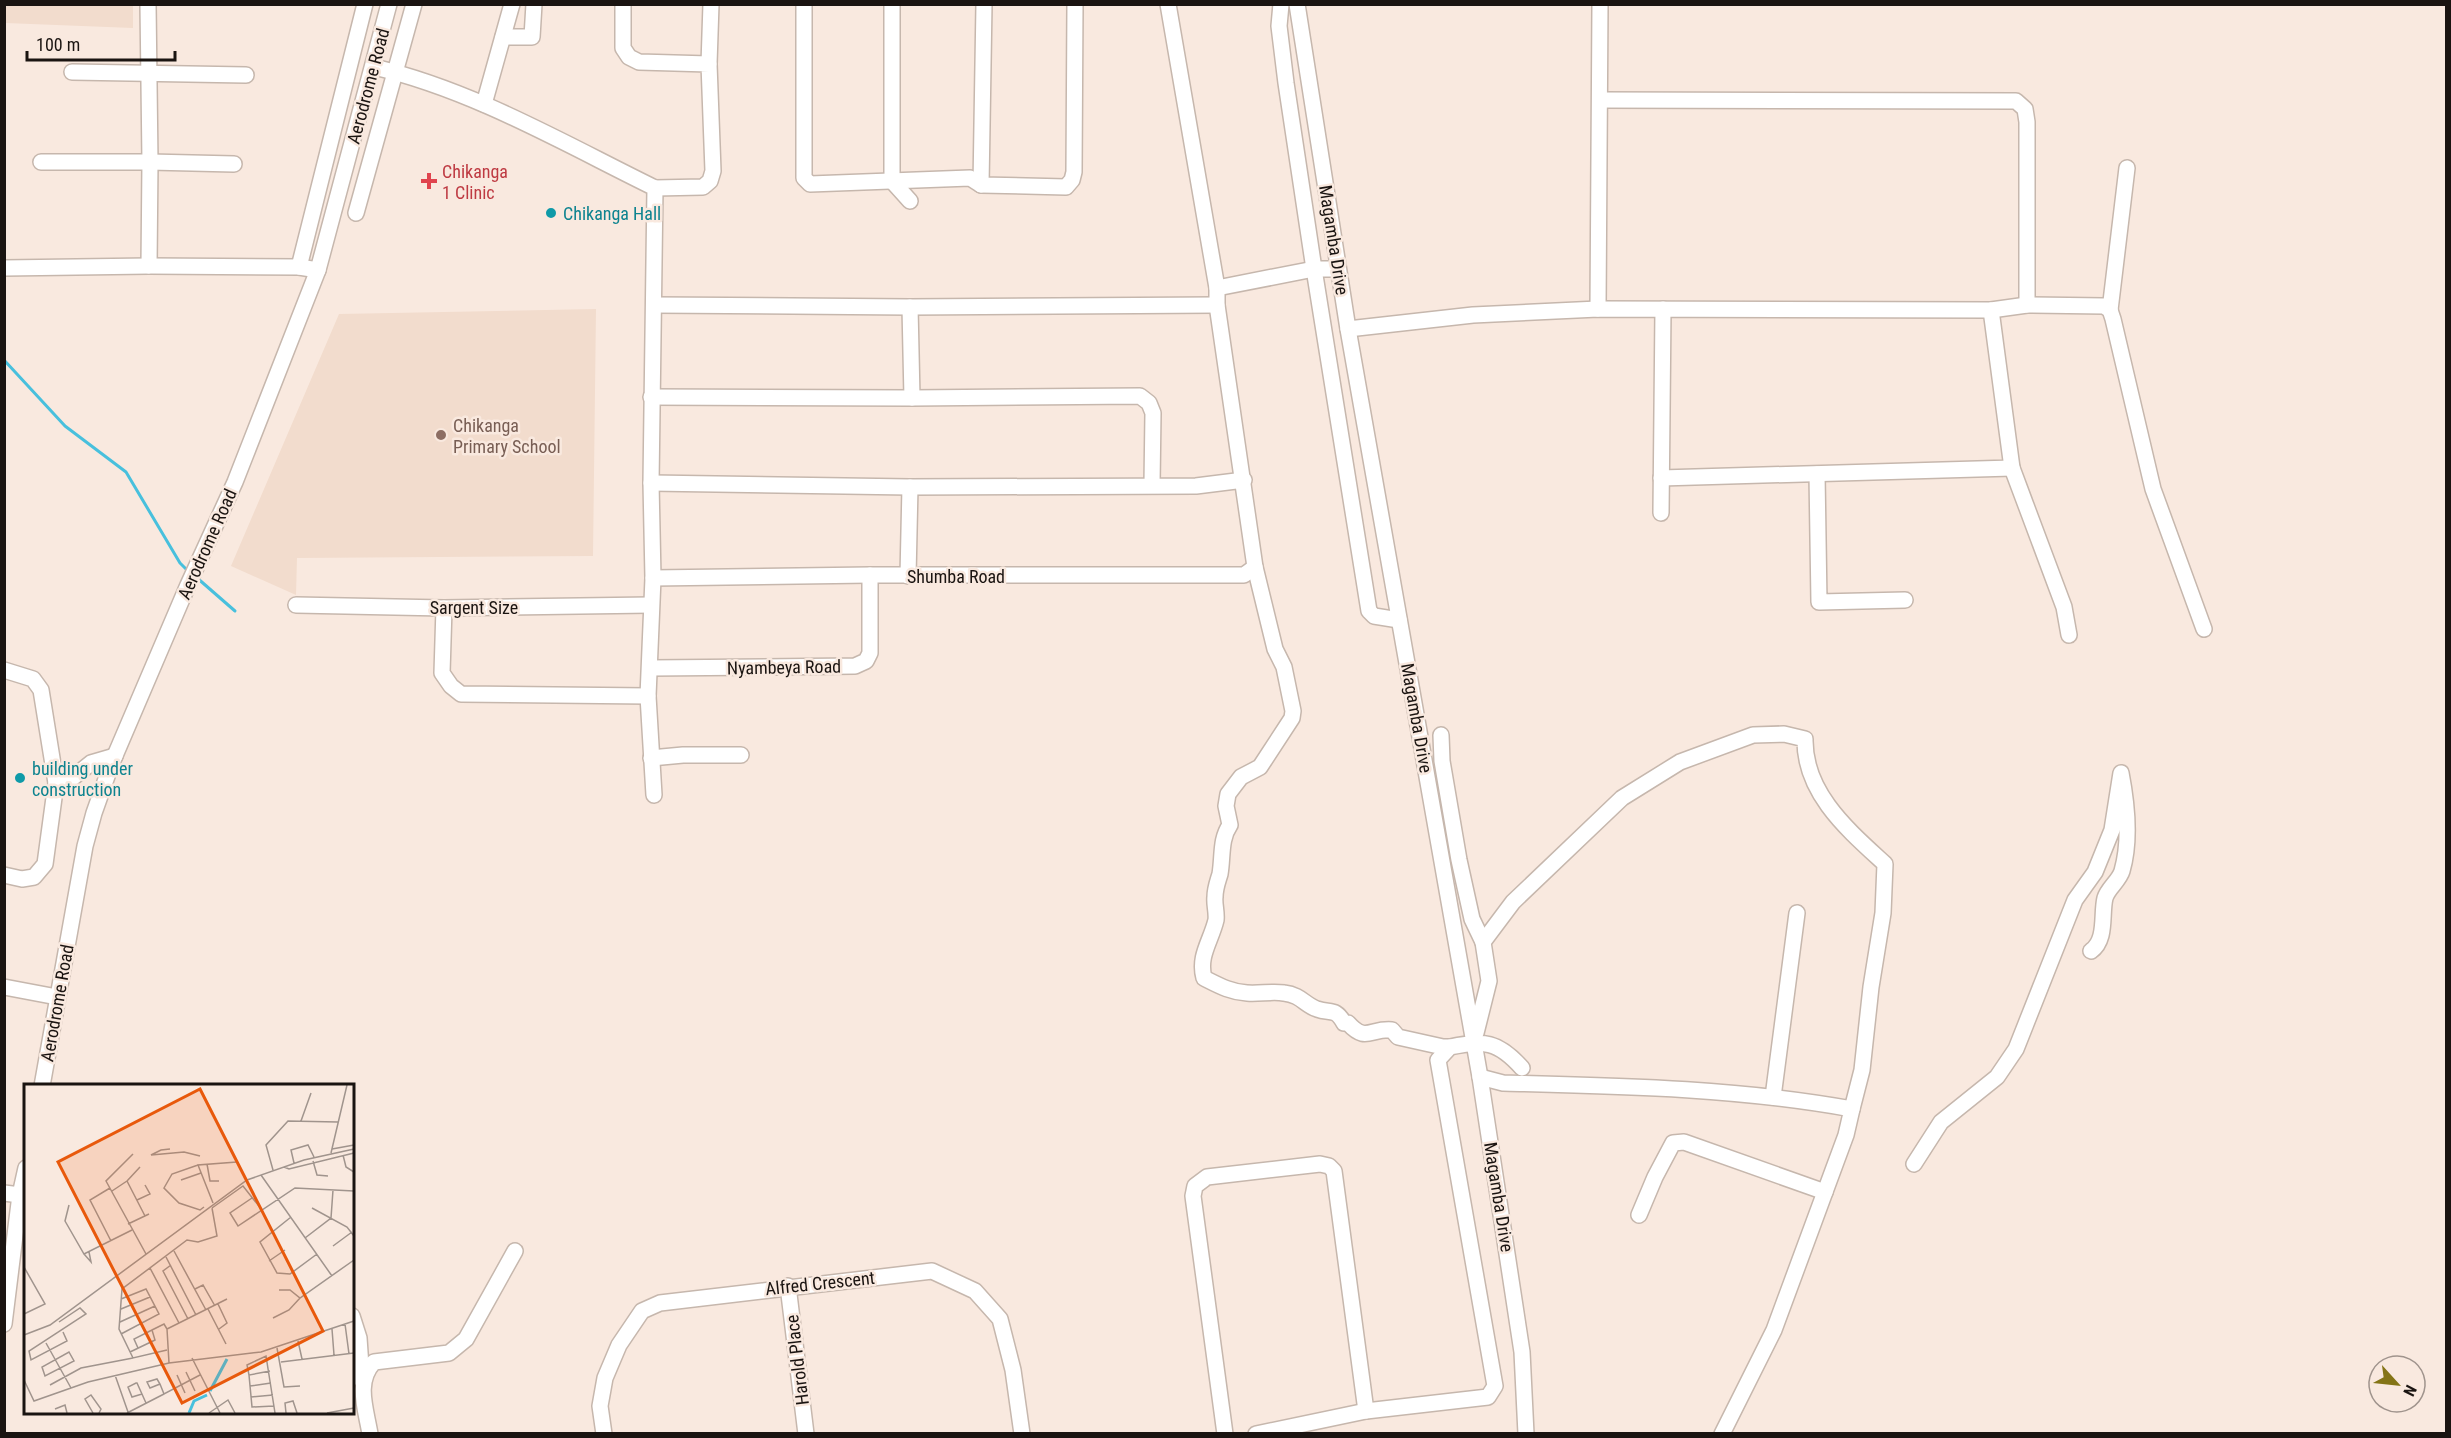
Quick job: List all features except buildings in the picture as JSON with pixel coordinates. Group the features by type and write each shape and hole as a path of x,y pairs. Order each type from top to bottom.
{"street":[{"path":"148,4 147,74 150,162 148,266"},
{"path":"298,267 365,4"},
{"name":"Aerodrome Road","path":"42,1084 85,846 94,813 115,756 188,585 238,476 318,270 389,4"},
{"path":"356,213 397,72 414,4"},
{"path":"484,104 512,4"},
{"path":"503,37 532,37 534,4"},
{"path":"623,4 623,48 634,60 709,64"},
{"path":"374,67 397,72 484,104 656,188 702,187 710,181 713,171 709,64 711,4"},
{"path":"804,4 804,177 810,184 970,178 981,185 1066,187 1072,180 1075,4"},
{"path":"892,4 892,181 910,201"},
{"path":"981,185 984,4"},
{"path":"1168,4 1171,10 1217,288 1217,305 1255,567 1275,649 1284,667 1286,683 1290,691 1292,718 1260,767 1241,777 1228,794 1226,806 1230,825 1224,833 1225,844 1220,854 1220,875 1216,881 1214,899 1216,918 1202,958 1204,978 1220,988 1244,993 1285,993 1298,996 1317,1009 1329,1010 1340,1015 1344,1023 1348,1023 1357,1033 1364,1035 1383,1029 1392,1030 1398,1037 1443,1047 1486,1042 1499,1047 1522,1068"},
{"path":"1281,4 1279,26 1314,269 1369,611 1374,616 1399,620"},
{"name":"Magamba Drive","path":"1297,4 1348,329 1480,1077 1522,1352 1526,1434"},
{"path":"1598,309 1600,4"},
{"path":"72,72 246,75"},
{"path":"1600,100 2016,101 2025,110 2027,122 2027,305"},
{"path":"41,162 234,164"},
{"path":"2127,168 2110,310 2153,489 2204,629"},
{"path":"654,795 648,696 651,668 653,578 651,397 656,188"},
{"path":"4,268 148,266 298,267 318,270"},
{"path":"1217,288 1314,269 1338,269"},
{"path":"655,305 910,307 1217,305"},
{"path":"1348,329 1473,315 1598,309 1991,310 2027,305 2104,306 2110,310"},
{"path":"910,307 912,398"},
{"path":"1661,513 1663,309"},
{"path":"1991,310 2012,468 2064,607 2069,634"},
{"path":"651,397 1140,396 1149,403 1153,413 1152,484"},
{"path":"1661,478 2012,468"},
{"path":"1817,474 1819,602 1905,600"},
{"path":"651,483 910,487 1152,484 1196,486 1244,480"},
{"path":"908,576 910,487"},
{"name":"Shumba Road","path":"653,578 870,575 1244,575 1255,567"},
{"name":"Nyambeya Road","path":"651,668 855,666 866,661 870,653 870,575"},
{"name":"Sargent Size","path":"296,605 444,608 651,605"},
{"path":"444,608 442,673 451,686 461,694 648,696"},
{"path":"4,670 33,679 41,690 56,783 45,864 34,877 22,879 4,875"},
{"path":"1483,942 1513,902 1622,798 1680,762 1753,735 1784,734 1805,739 1804,755 1815,786 1840,822 1885,864 1883,913 1871,987 1862,1070 1846,1135 1774,1330 1722,1434"},
{"path":"1441,735 1442,761 1462,874 1472,919 1483,942 1489,981 1474,1042"},
{"path":"651,758 682,754 741,756"},
{"path":"56,783 70,780 90,764 115,756"},
{"path":"1914,1164 1941,1122 1997,1077 2016,1049 2075,900 2095,872 2112,830 2121,773 2126,802 2126,844 2122,872 2105,897 2101,935 2095,949 2091,951"},
{"path":"1773,1097 1797,913"},
{"path":"4,987 57,997"},
{"path":"1256,1434 1366,1411 1488,1397 1495,1386 1438,1060 1450,1047"},
{"path":"1480,1077 1503,1083 1653,1087 1773,1097 1852,1109"},
{"path":"1639,1215 1654,1177 1673,1143 1684,1142 1825,1192"},
{"path":"1225,1434 1193,1196 1196,1186 1207,1177 1320,1164 1329,1166 1334,1171 1366,1411"},
{"path":"4,1324 12,1194 24,1172"},
{"path":"362,1381 374,1362 449,1353 466,1339 515,1251"},
{"name":"Alfred Crescent","path":"604,1434 600,1406 605,1378 619,1345 642,1311 660,1302 932,1271 975,1291 1000,1319 1012,1370 1022,1434"},
{"name":"Harold Place","path":"788,1286 806,1434"},
{"path":"354,1322 359,1338 362,1381 370,1434"}],"shaded area":[{"path":"5,4 133,5 133,28 5,23"},
{"name":"Chikanga Primary School","path":"596,309 593,556 297,558 296,595 231,566 339,314"}],"waterway":[{"path":"4,360 65,426 126,472 180,563 188,571"},
{"path":"196,577 235,611"}],"place":[{"name":"Chikanga 1 Clinic","path":"429,181"},
{"name":"Chikanga Hall","path":"551,213"},
{"name":"Chikanga Primary School","path":"441,435"},
{"name":"building under construction","path":"20,778"}]}
